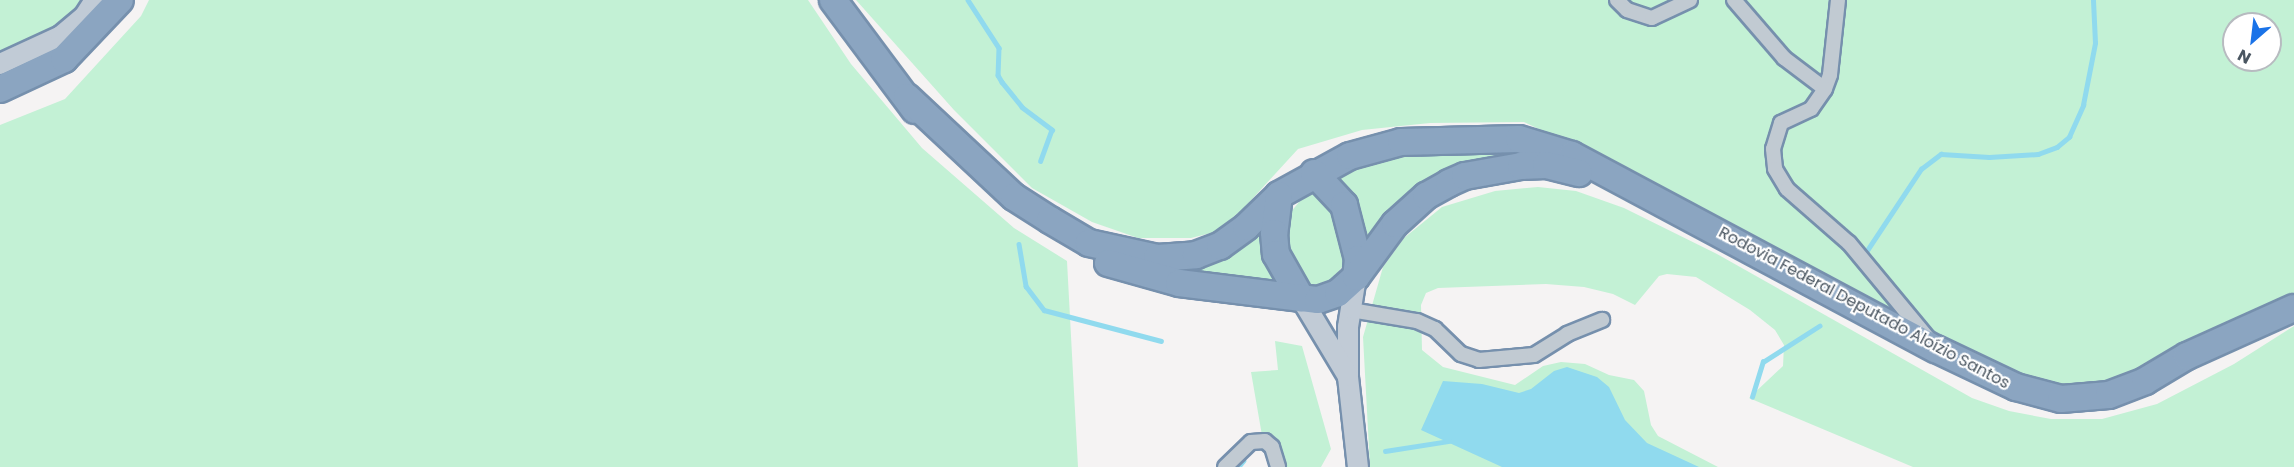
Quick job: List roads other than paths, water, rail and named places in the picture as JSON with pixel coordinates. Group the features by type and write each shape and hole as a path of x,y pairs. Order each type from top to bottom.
{"highway":[{"path":"0,89 64,59 120,0"},
{"name":"Rodovia Federal Deputado Aloízio Santos","path":"833,0 946,152 984,186 1038,226 1090,256 1122,269 1179,283 1318,300 1338,293 1356,277 1395,224 1426,196 1466,176 1546,165 1638,188"},
{"name":"Rodovia Federal Deputado Aloízio Santos","path":"907,98 1014,196 1089,243 1117,252 1157,258 1196,255 1232,239 1279,195 1314,173 1350,156 1401,142 1519,139 1572,155 1638,188 1936,349 2016,387 2061,399 2088,399 2145,381 2187,356 2294,308"},
{"path":"1314,173 1344,205 1358,259 1356,277"},
{"path":"1279,195 1274,233 1276,254 1301,298"}],"main road":[{"path":"0,64 61,36 84,17 95,0"},
{"path":"1356,277 1351,310 1348,377 1358,467"},
{"path":"1301,298 1348,377"}],"street":[{"path":"1617,0 1627,10 1652,18 1690,0"},
{"path":"1734,0 1785,58 1825,89"},
{"path":"1838,0 1830,75 1825,89 1811,109 1781,123 1773,149 1775,169 1787,189 1849,243 1936,349"},
{"path":"1351,310 1417,321 1435,329 1461,354 1479,360 1533,355 1567,334 1602,320"},
{"path":"1226,467 1251,442 1264,441 1272,447 1278,467"}],"water":[{"path":"1567,367 1597,377 1609,387 1625,420 1647,443 1699,467 1502,467 1421,430 1443,381 1482,384 1519,393 1531,389 1554,371"}],"waterway":[{"path":"968,0 999,48 998,75 1002,82 1022,107 1052,130 1041,161"},
{"path":"1864,255 1921,169 1941,154 1989,157 2038,154 2057,147 2069,137 2083,105 2095,43 2093,0"},
{"path":"1019,244 1026,286 1044,310 1161,341"},
{"path":"1752,397 1763,362 1819,326"},
{"path":"1385,451 1449,441"},
{"path":"1238,467 1243,461"}]}
